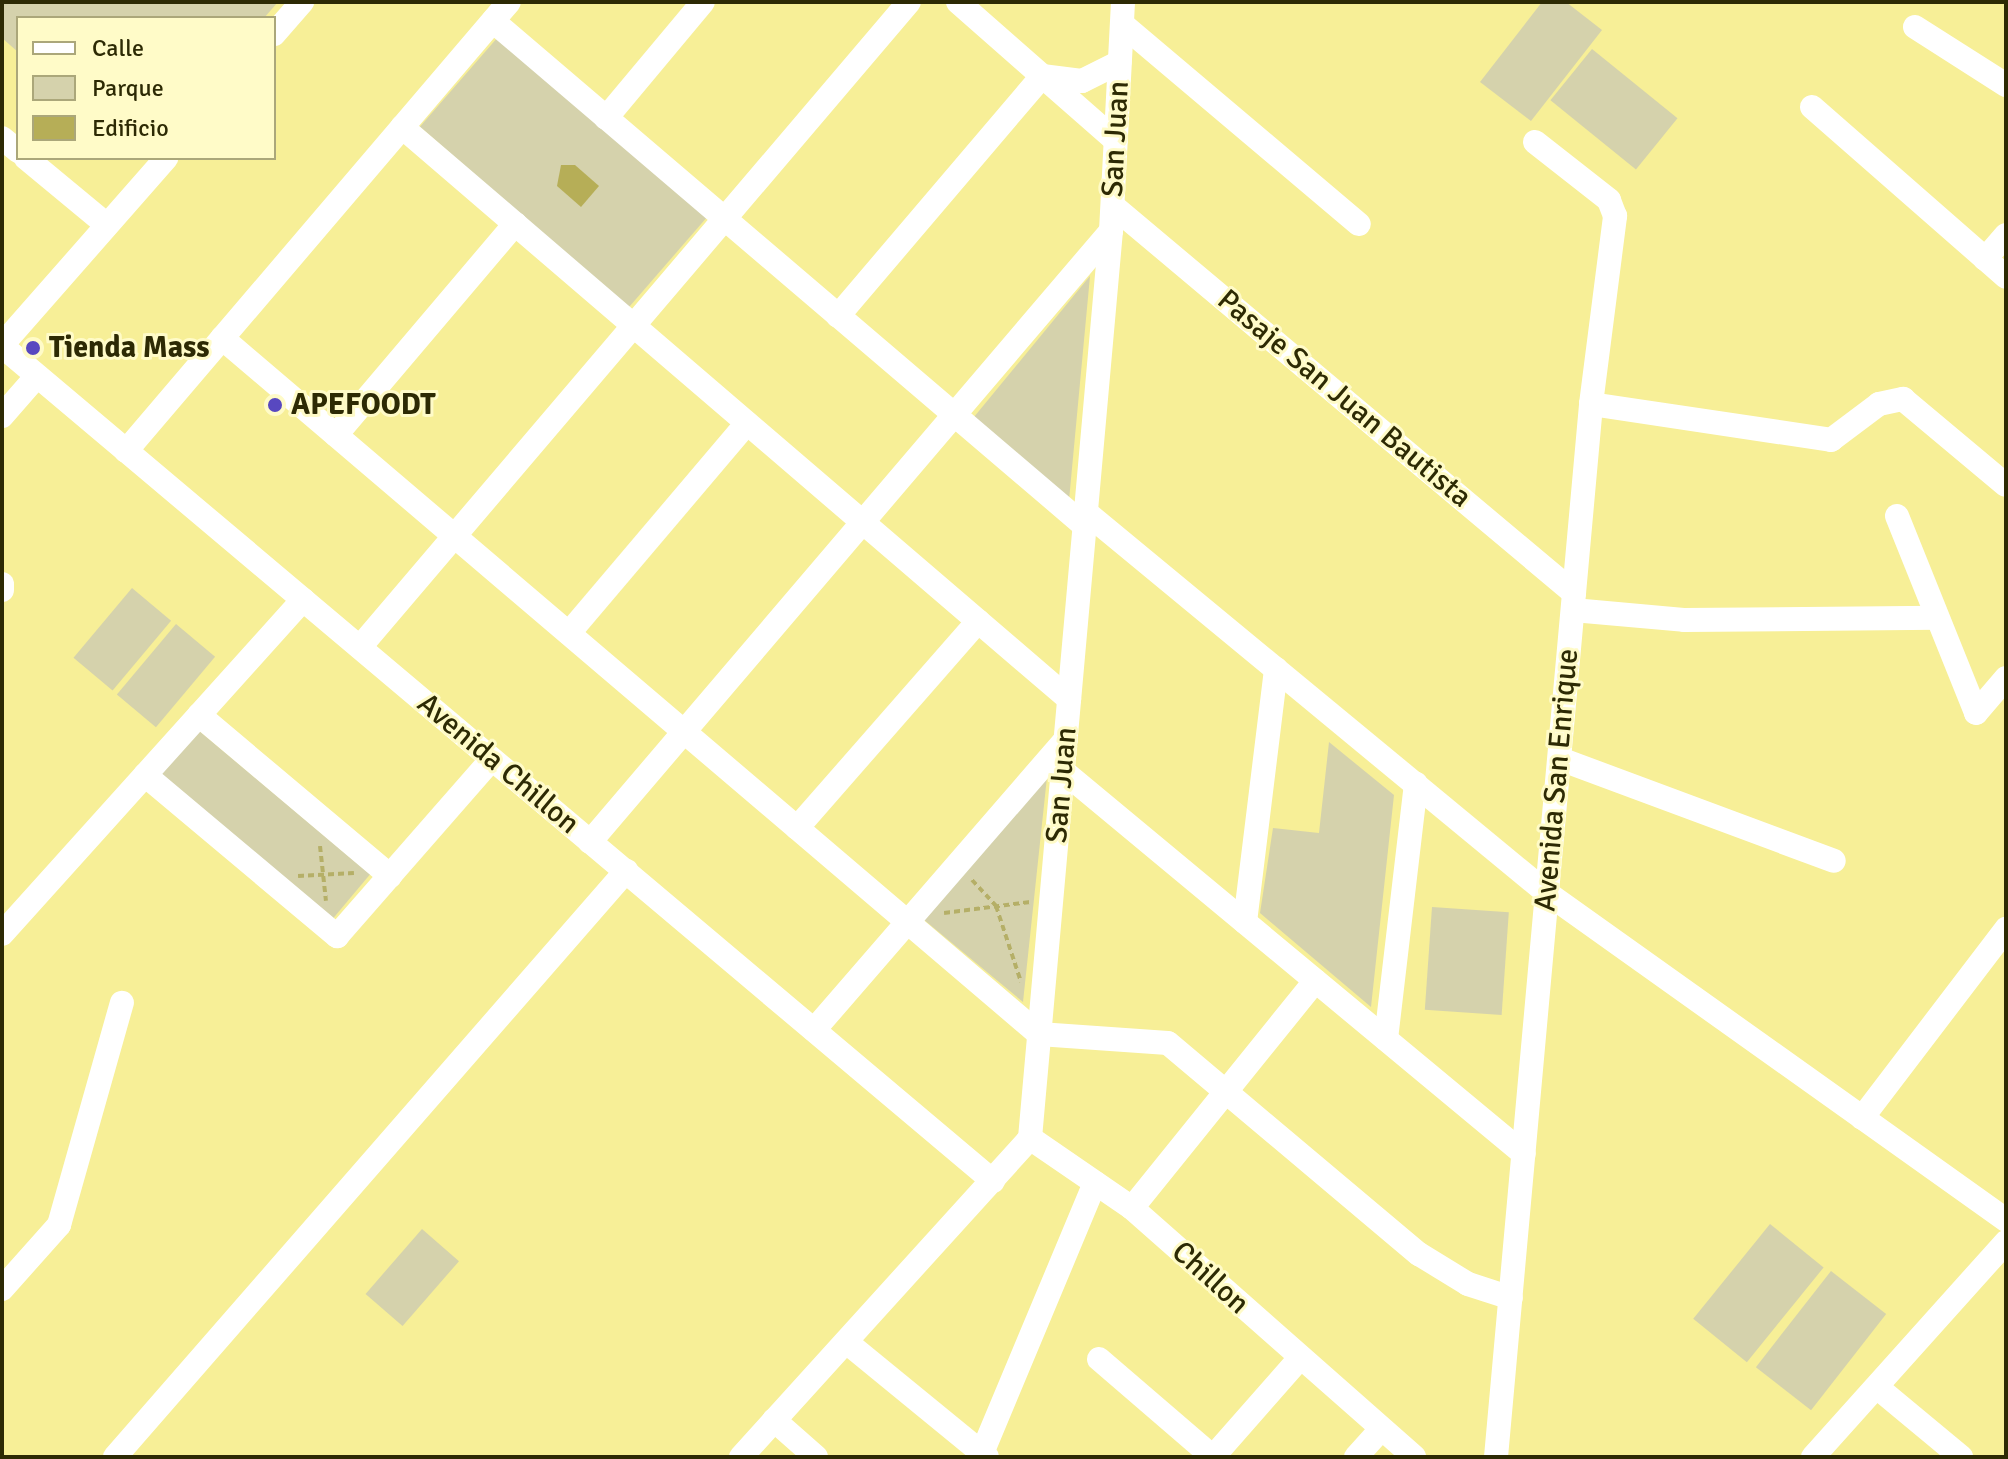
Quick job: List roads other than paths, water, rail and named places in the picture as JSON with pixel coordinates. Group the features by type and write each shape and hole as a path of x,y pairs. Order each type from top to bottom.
{"street":[{"path":"276,32 302,2"},
{"path":"126,451 509,2"},
{"path":"606,118 703,2"},
{"path":"360,647 909,2"},
{"path":"958,2 1116,141"},
{"path":"1123,13 1359,224"},
{"name":"San Juan","path":"1030,1138 1111,231 1123,13"},
{"path":"493,21 955,415 1276,669 1547,893 2006,1220"},
{"path":"1915,27 2006,85"},
{"path":"1042,76 1082,81 1120,62"},
{"path":"838,316 1042,76"},
{"path":"1812,107 2006,277"},
{"path":"402,127 1069,699"},
{"name":"Avenida San Enrique","path":"1496,1457 1591,404 1615,216 1609,200 1535,142"},
{"path":"28,160 107,225"},
{"path":"2,346 164,160"},
{"name":"Pasaje San Juan Bautista","path":"1113,206 1574,601"},
{"path":"336,435 515,224"},
{"path":"590,842 1111,231"},
{"path":"1985,259 2006,235"},
{"path":"222,338 1039,1034 1160,1040 1229,1093 1419,1254 1468,1284 1511,1298"},
{"name":"Avenida Chillon","path":"2,346 993,1181"},
{"path":"2,416 37,376"},
{"path":"1591,404 1831,440 1879,404 1903,399 2006,485"},
{"path":"569,633 747,423"},
{"path":"1897,516 1976,713 2006,678"},
{"path":"2,584 2,590"},
{"path":"2,934 303,600"},
{"path":"1574,601 1684,620 1937,618"},
{"path":"797,828 978,621"},
{"path":"1245,922 1276,669"},
{"path":"199,715 387,874"},
{"path":"814,1030 1066,739"},
{"path":"145,775 337,936 387,874 492,759"},
{"path":"1560,759 1834,861"},
{"path":"1063,771 1524,1154"},
{"path":"1386,1039 1416,784"},
{"path":"115,1457 626,871"},
{"path":"1862,1118 2006,929"},
{"path":"1132,1208 1229,1093 1315,981"},
{"path":"2,1289 59,1225 122,1003"},
{"path":"741,1457 850,1345 1030,1138"},
{"name":"Chillon","path":"1030,1138 1132,1208 1299,1359 1414,1457"},
{"path":"850,1345 984,1455 1095,1183"},
{"path":"1813,1457 2006,1242"},
{"path":"1099,1359 1213,1457 1299,1359"},
{"path":"1878,1388 1961,1457"},
{"path":"774,1420 816,1457"},
{"path":"1356,1457 1380,1430"}],"place":[{"name":"Tienda Mass","path":"33,348"},
{"name":"APEFOODT","path":"275,405"}]}
